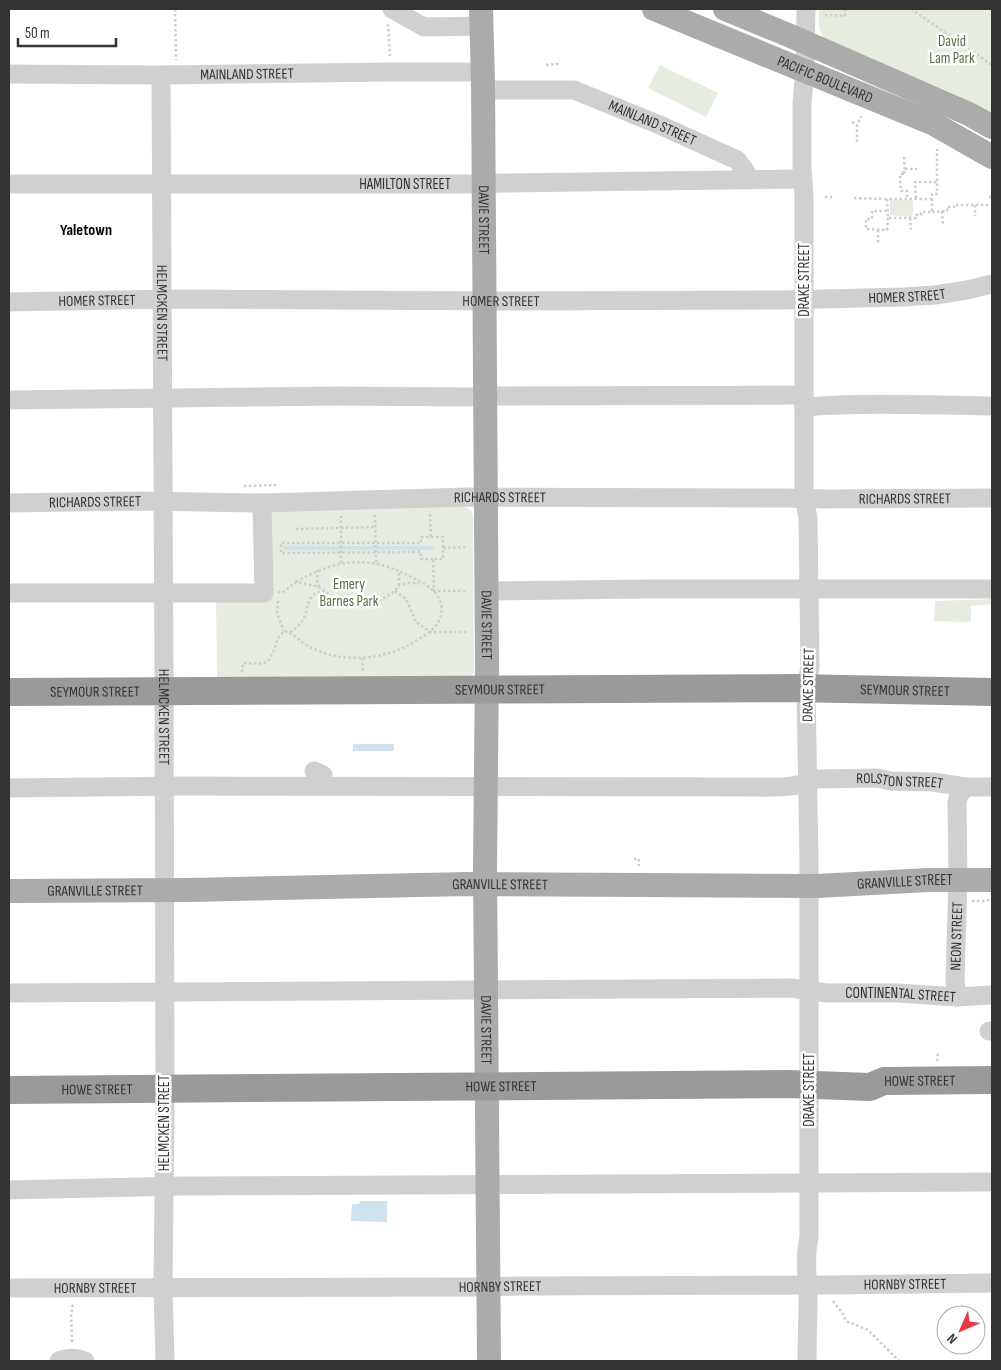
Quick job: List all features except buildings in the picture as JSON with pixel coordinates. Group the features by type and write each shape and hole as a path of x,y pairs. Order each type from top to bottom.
{"highway":[{"path":"860,689 878,675 992,677"},
{"name":"SEYMOUR STREET","path":"9,692 806,688 992,692"},
{"name":"HOWE STREET","path":"9,1090 809,1085 870,1087 884,1081 992,1080"},
{"path":"870,1087 884,1094 928,1098 992,1097"}],"main road":[{"name":"PACIFIC BOULEVARD","path":"654,9 934,124 992,157"},
{"name":"PACIFIC BOULEVARD","path":"725,9 806,42 969,114 992,127"},
{"name":"DAVIE STREET","path":"481,17 486,497 477,591 487,689 485,884 489,1361"},
{"name":"GRANVILLE STREET","path":"9,891 485,884 809,885 992,880"}],"street":[{"name":"DRAKE STREET","path":"806,9 805,71 802,102 802,179 804,195 804,498 808,518 810,667 806,688 809,783 809,1238 806,1247 807,1361"},
{"path":"390,13 424,27 481,17"},
{"name":"MAINLAND STREET","path":"9,74 160,75 389,72 574,90 662,126 736,160 750,180"},
{"name":"HELMCKEN STREET","path":"160,75 165,992 163,1288 165,1361"},
{"name":"HAMILTON STREET","path":"9,184 484,184 802,179"},
{"name":"HOMER STREET","path":"9,302 161,299 484,301 803,299 935,295 992,284"},
{"path":"9,400 337,396 458,398 485,396 804,401 826,405 992,406"},
{"name":"RICHARDS STREET","path":"9,503 141,501 262,503 486,497 992,498"},
{"path":"9,593 163,593 271,597 262,503"},
{"path":"477,591 992,589"},
{"name":"ROLSTON STREET","path":"9,788 164,786 749,787 795,785 809,783 816,779 877,778 933,782 966,787 992,787"},
{"name":"NEON STREET","path":"957,997 955,981 958,880 957,802 959,794 966,787"},
{"name":"CONTINENTAL STREET","path":"9,993 791,988 826,993 898,993 957,997 992,995"},
{"path":"9,1190 164,1186 992,1182"},
{"name":"HORNBY STREET","path":"9,1288 992,1284"},
{"path":"59,1361 72,1357 84,1361"}],"path":[{"path":"175,9 176,61"},
{"path":"825,15 845,16 845,9"},
{"path":"911,9 992,65"},
{"path":"390,13 390,60"},
{"path":"546,65 560,62"},
{"path":"857,142 857,125 861,116"},
{"path":"852,122 857,125"},
{"path":"932,212 932,194 938,194 937,149"},
{"path":"904,157 905,169"},
{"path":"907,199 907,191 900,191 900,174 905,172 905,169 917,169"},
{"path":"916,199 915,182 937,182"},
{"path":"825,197 832,197"},
{"path":"854,198 932,199"},
{"path":"887,199 888,218 887,230 866,229 866,219 872,219 872,211 887,211"},
{"path":"888,218 916,218 916,215 921,215 920,212 947,211 947,207 954,207 954,205 992,205"},
{"path":"975,205 975,216"},
{"path":"942,211 943,226"},
{"path":"910,218 911,230"},
{"path":"878,230 878,244"},
{"path":"430,510 431,537"},
{"path":"341,514 341,563"},
{"path":"375,514 376,563"},
{"path":"296,528 376,527"},
{"path":"421,537 443,537 443,559 421,559 421,552 281,553 281,543 376,543 421,543 421,537"},
{"path":"443,548 468,547"},
{"path":"433,559 434,591"},
{"path":"341,563 376,563 400,571 434,591 440,598 442,606 436,626 430,632 408,646 383,655 362,658 331,655 305,644 290,632 284,631 271,597 277,592 282,593 296,582 318,570 341,563"},
{"path":"318,570 317,583 319,587"},
{"path":"296,582 319,587 332,597 355,604 369,603 380,600 395,591 399,585 400,571"},
{"path":"399,585 422,583"},
{"path":"290,632 297,628 302,621 306,614 308,601 324,591"},
{"path":"395,591 406,598 416,622 430,632 469,632"},
{"path":"434,591 477,591"},
{"path":"242,673 243,663 262,664 269,660 278,638 284,631"},
{"path":"362,658 363,671"},
{"path":"634,859 639,859 639,866"},
{"path":"969,902 992,899"},
{"path":"937,1061 938,1052"},
{"path":"828,1296 843,1314 846,1321 868,1330 899,1361"},
{"path":"71,1328 73,1305"}],"green space":[{"name":"David Lam Park","path":"819,9 992,9 992,113 957,95 827,40 820,30"},
{"path":"660,65 718,93 706,117 648,88"},
{"path":"890,200 913,200 913,215 910,217 890,215"},
{"name":"Emery Barnes Park","path":"463,506 471,510 473,516 474,673 470,676 217,679 216,593 264,592 262,509"},
{"path":"991,599 991,604 971,606 971,622 934,621 935,601"}],"water":[{"path":"353,744 394,744 394,751 353,751"},
{"path":"360,1201 387,1201 387,1222 351,1221 352,1204 359,1204"}],"waterway":[{"path":"285,548 433,548"}],"district":[{"name":"Yaletown","path":"86,229"}]}
